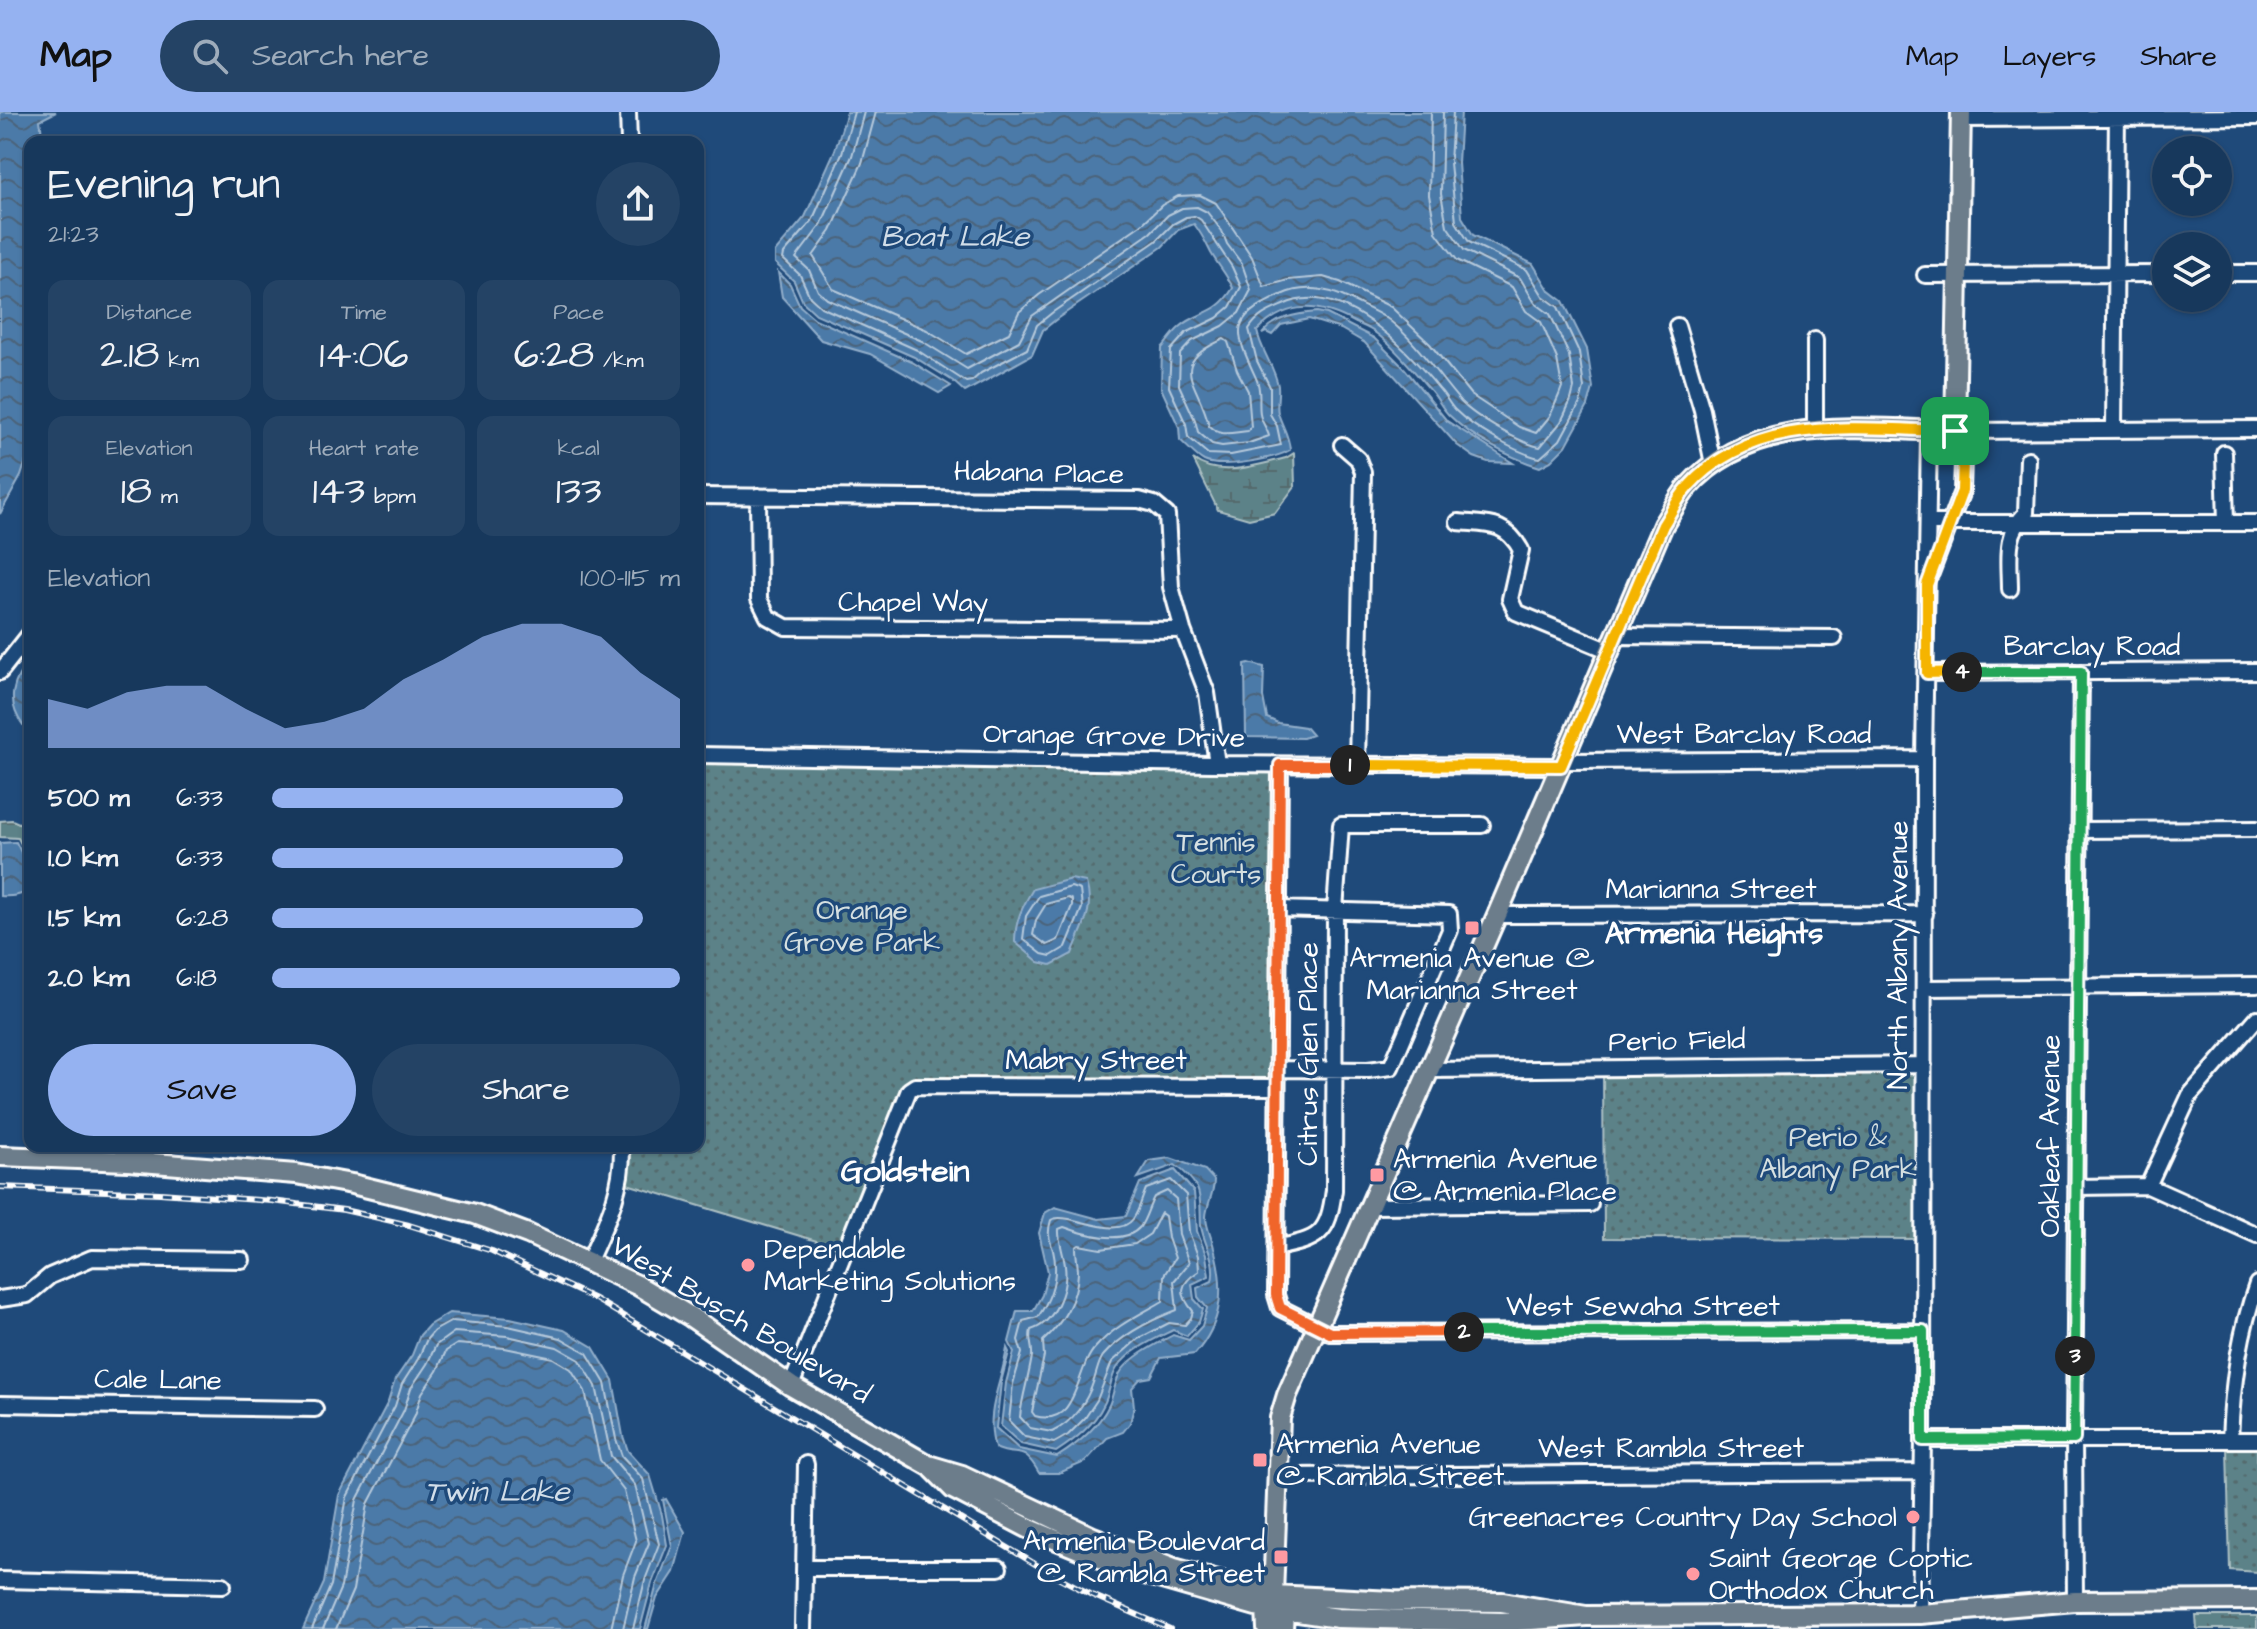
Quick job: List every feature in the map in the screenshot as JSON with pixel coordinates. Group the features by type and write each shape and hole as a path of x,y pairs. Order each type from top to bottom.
{"main road":[{"path":"1267,1629 1277,1611 1276,1476 1280,1418 1287,1395 1563,763 1663,525 1685,490 1713,464 1742,445 1815,429 1960,431 1961,115"},
{"name":"West Busch Boulevard","path":"0,1156 128,1161 296,1174 475,1214 589,1261 691,1317 791,1386 928,1465 962,1475 1093,1537 1277,1611 1393,1601 1502,1602 1586,1616 1920,1614 2075,1601 2257,1600"}],"street":[{"path":"628,112 629,136"},
{"path":"2114,429 2117,114"},
{"path":"1961,115 2257,117"},
{"path":"2232,273 2257,273"},
{"path":"1925,275 2152,274"},
{"path":"1677,326 1702,410 1713,464"},
{"path":"1815,340 1815,429"},
{"path":"1960,431 2257,429"},
{"name":"North Albany Avenue","path":"1920,1614 1924,759 1929,431"},
{"name":"North Albany Avenue","path":"1927,585 1962,491 1960,431"},
{"path":"1342,445 1358,459 1363,472 1357,765"},
{"path":"2224,453 2226,523"},
{"path":"2010,589 2010,535 2015,524 2026,513 2028,459"},
{"name":"Habana Place","path":"704,496 1139,500 1154,504 1167,515 1171,587 1183,630 1207,693 1217,764"},
{"name":"Chapel Way","path":"758,496 759,599 768,617 786,627 1183,630"},
{"path":"1458,522 1493,525 1512,534 1521,550 1510,599 1516,612 1614,643 1834,638"},
{"path":"1928,523 2257,523"},
{"path":"0,672 24,642"},
{"name":"Barclay Road","path":"1927,673 2257,671"},
{"name":"Oakleaf Avenue","path":"2075,1601 2081,672"},
{"name":"Orange Grove Drive","path":"704,755 1280,765 1276,1295 1280,1308 1316,1326"},
{"name":"West Barclay Road","path":"1280,765 1924,759"},
{"name":"Citrus Glen Place","path":"1276,1248 1301,1243 1319,1234 1330,1219 1334,1190 1335,910 1341,825 1482,825"},
{"path":"2079,830 2257,829"},
{"path":"1277,1069 1368,1070 1391,1067 1450,930 1449,914 1279,909"},
{"name":"Marianna Street","path":"1497,915 1925,914"},
{"path":"1924,988 2257,985"},
{"path":"2148,1186 2190,1095 2257,1018"},
{"name":"Perio Field","path":"1429,1070 1924,1065"},
{"name":"Mabry Street","path":"791,1386 909,1090 915,1086 1277,1087"},
{"path":"589,1261 615,1200 623,1171 622,1152"},
{"path":"2076,1187 2148,1186 2257,1235"},
{"path":"1370,1206 1590,1204"},
{"path":"0,1299 27,1295 50,1276 92,1258 242,1260"},
{"path":"2230,1440 2232,1397 2244,1320 2257,1284"},
{"name":"West Sewaha Street","path":"1316,1326 1330,1333 1923,1331"},
{"name":"Cale Lane","path":"0,1404 315,1409"},
{"path":"1923,1440 2257,1440"},
{"path":"803,1629 806,1464"},
{"name":"West Rambla Street","path":"1276,1476 1922,1472"},
{"path":"804,1568 999,1568"},
{"path":"0,1580 223,1585"}],"green space":[{"path":"1294,453 1295,486 1275,513 1249,519 1218,510 1193,459 1214,468 1238,469 1286,458"},
{"name":"Orange Grove Park","path":"704,762 1274,770 1270,1083 903,1084 840,1248 627,1184 628,1152 704,1152"},
{"path":"12,820 24,825 24,850 18,838 0,837 0,821"},
{"name":"Perio & Albany Park","path":"1924,1065 1923,1239 1604,1238 1603,1068"},
{"path":"2227,1447 2257,1447 2257,1572 2230,1570"},
{"path":"2196,1616 2257,1616 2257,1629 2197,1629"}],"water":[{"path":"0,112 56,112 40,120 42,136 24,136 24,467 0,514"},
{"name":"Boat Lake","path":"847,112 1461,112 1458,163 1462,217 1473,235 1533,264 1549,290 1563,301 1587,349 1593,388 1588,406 1566,446 1540,467 1492,446 1459,424 1447,414 1399,354 1372,331 1329,311 1304,308 1280,314 1257,331 1276,379 1278,413 1290,450 1248,462 1222,464 1204,461 1180,440 1179,427 1161,388 1162,348 1180,327 1220,304 1233,288 1194,224 1178,230 1162,247 1043,330 1032,355 965,392 914,357 816,314 803,302 794,281 775,263 775,252 805,217 835,150"},
{"path":"778,272 790,284 800,306 815,319 912,362 951,386 939,393 870,354 821,340 782,297"},
{"path":"1317,312 1374,338 1405,369 1447,421 1513,463 1488,462 1457,445 1365,343 1341,329 1309,319 1281,325 1272,335 1262,334 1280,320"},
{"path":"1245,664 1264,667 1263,697 1267,718 1305,727 1312,735 1303,738 1246,737"},
{"path":"24,669 24,725 13,700"},
{"path":"16,842 24,860 24,893 0,896 0,843"},
{"path":"1071,879 1086,882 1089,902 1083,927 1072,954 1051,965 1039,962 1015,942 1020,914 1033,889"},
{"path":"1170,1158 1205,1170 1214,1180 1206,1217 1220,1277 1220,1291 1211,1330 1195,1354 1161,1358 1151,1377 1140,1379 1132,1388 1134,1407 1130,1423 1123,1432 1107,1438 1085,1462 1059,1473 1039,1473 1024,1455 995,1448 993,1410 1007,1348 1009,1352 1001,1382 996,1428 1019,1449 1057,1457 1080,1441 1099,1421 1127,1364 1173,1335 1189,1340 1202,1326 1207,1308 1198,1297 1197,1288 1212,1281 1213,1274 1212,1260 1201,1226 1197,1188 1188,1175 1175,1165 1138,1178 1149,1161"},
{"path":"1175,1170 1194,1192 1197,1231 1206,1255 1209,1276 1192,1284 1194,1299 1203,1309 1199,1322 1187,1336 1173,1330 1128,1356 1115,1372 1106,1400 1095,1419 1056,1452 1021,1444 1001,1426 1006,1383 1014,1352 1009,1342 1017,1311 1033,1311 1042,1295 1048,1272 1039,1233 1045,1213 1055,1207 1099,1219 1126,1216 1140,1183"},
{"name":"Twin Lake","path":"449,1313 510,1318 564,1330 593,1347 613,1380 623,1436 628,1451 650,1475 667,1545 652,1583 640,1629 303,1629 324,1583 339,1495 420,1335 429,1325"},
{"path":"666,1499 685,1532 674,1572 657,1598 648,1629 645,1629 657,1584 672,1546 663,1500"}],"railway":[{"path":"0,1187 160,1193 344,1210 409,1225 492,1251 595,1299 1045,1570 1092,1595 1170,1629"}],"place":[{"name":"Armenia Avenue @ Marianna Street","path":"1472,928"},
{"name":"Armenia Avenue @ Armenia Place","path":"1377,1175"},
{"name":"Dependable Marketing Solutions","path":"748,1265"},
{"name":"Armenia Avenue @ Rambla Street","path":"1260,1460"},
{"name":"Greenacres Country Day School","path":"1913,1517"},
{"name":"Armenia Boulevard @ Rambla Street","path":"1281,1557"},
{"name":"Saint George Coptic Orthodox Church","path":"1693,1574"}],"district":[{"name":"Armenia Heights","path":"1714,934"},
{"name":"Goldstein","path":"905,1171"}],"route":[{"path":"1836,429 1955,431 1964,431 1962,491 1927,585 1927,673 2081,672 2074,1439 1923,1440 1923,1331 1330,1333 1280,1308 1276,1295 1276,1248 1280,765 1561,766 1663,525 1685,490 1703,472 1742,445 1791,432 1836,429"}],"park label":[{"name":"Tennis Courts","path":"1216,858"}]}
